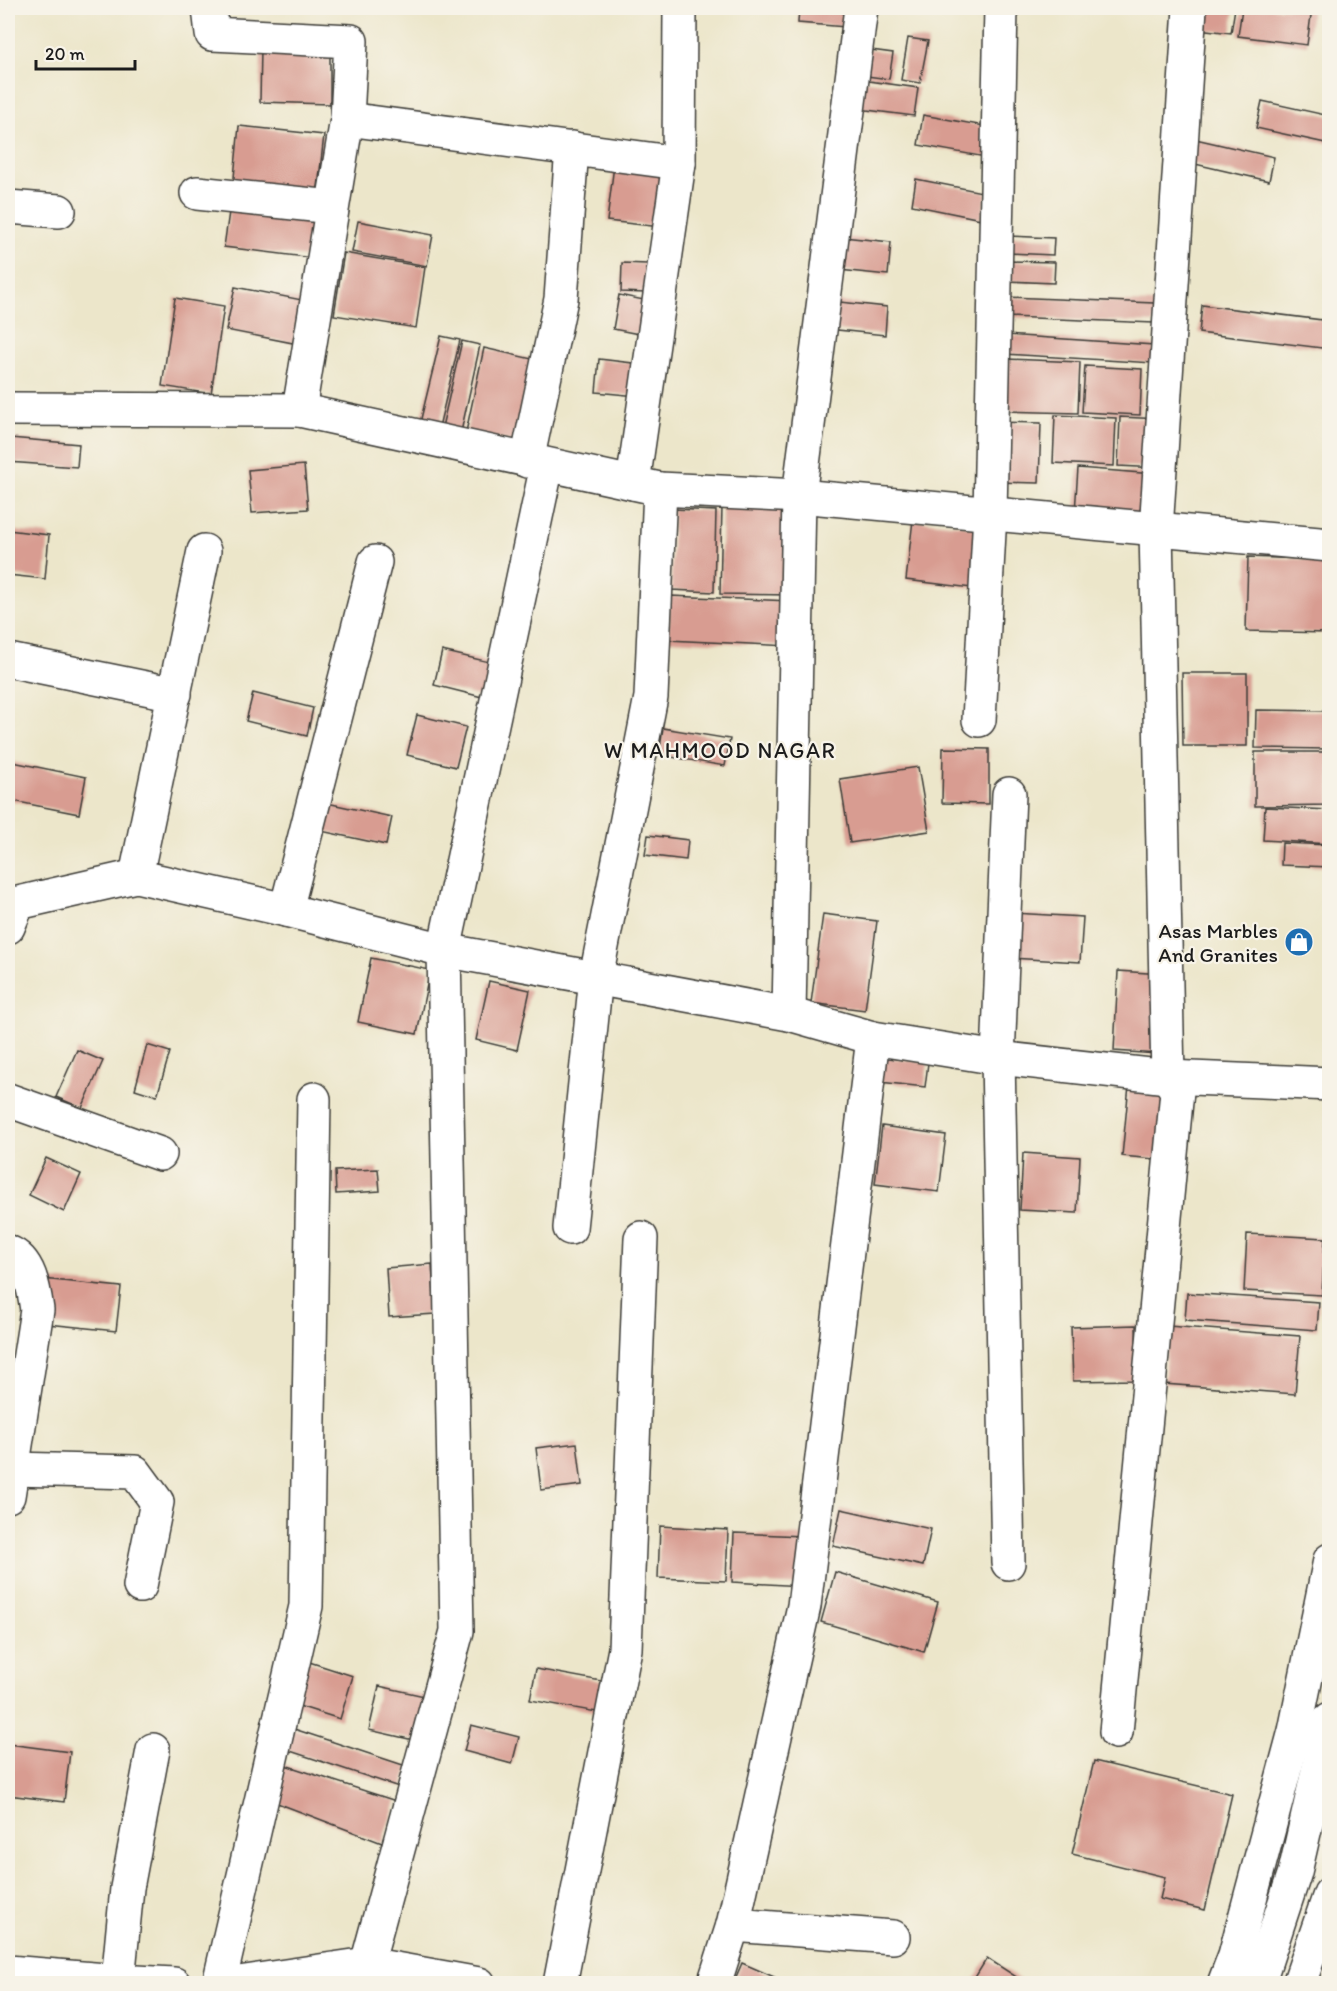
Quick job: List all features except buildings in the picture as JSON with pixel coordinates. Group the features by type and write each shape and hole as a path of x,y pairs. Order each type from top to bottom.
{"main road":[{"path":"209,8 212,34 351,41 347,119 299,410"},
{"path":"570,1228 596,977 651,697 646,486 679,163 680,8"},
{"path":"789,1014 799,496 861,8"},
{"path":"979,720 990,513 1001,8"},
{"path":"1116,1732 1177,1091 1168,1077 1156,530 1190,8"},
{"path":"347,119 679,163"},
{"path":"366,1974 457,1631 444,950 537,463 561,299 572,148"},
{"path":"197,193 332,207"},
{"path":"8,207 59,212"},
{"path":"8,409 299,410 646,486 799,496 1329,544"},
{"path":"136,876 204,552"},
{"path":"286,910 375,562"},
{"path":"8,660 175,694"},
{"path":"1008,1563 998,1058 1009,794"},
{"path":"11,910 136,876 286,910 444,950 789,1014 873,1038 998,1058 1168,1077 1329,1084"},
{"path":"714,1983 733,1925 804,1606 873,1038"},
{"path":"219,1983 306,1606 314,1099"},
{"path":"8,1100 160,1154"},
{"path":"560,1983 625,1649 641,1238"},
{"path":"8,1252 16,1256 32,1280 37,1310 10,1482 135,1472 158,1502 140,1586"},
{"path":"1224,1983 1235,1955 1295,1731 1329,1560"},
{"path":"1258,1983 1295,1872 1329,1719"},
{"path":"118,1981 127,1888 153,1750"},
{"path":"1299,1983 1329,1894"},
{"path":"733,1925 893,1937"},
{"path":"8,1972 174,1983"},
{"path":"232,1983 366,1974 479,1983"}],"place":[{"name":"Asas Marbles And Granites","path":"1299,942"}],"district":[{"name":"W MAHMOOD NAGAR","path":"720,750"}]}
